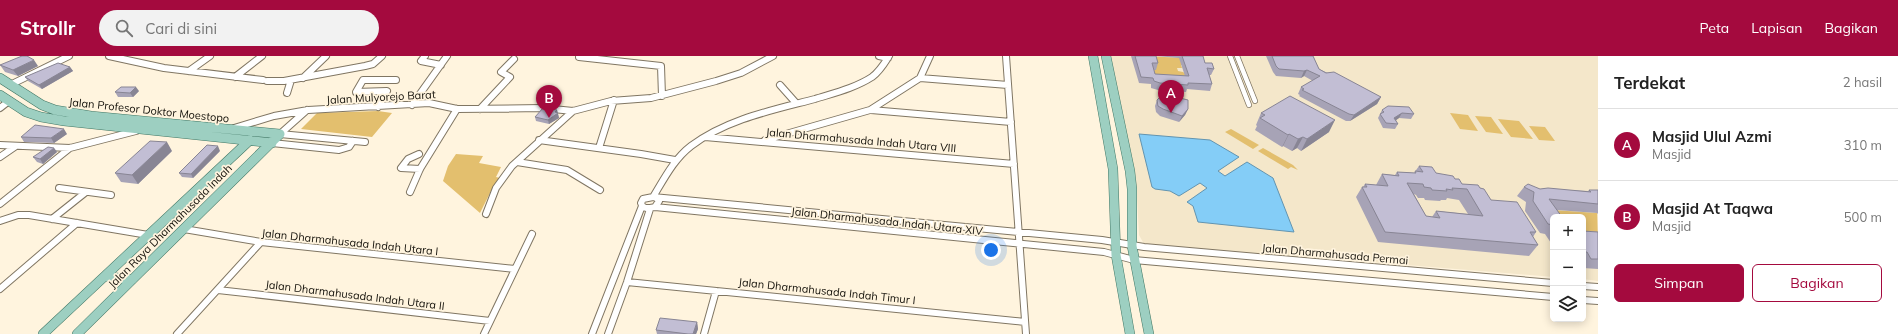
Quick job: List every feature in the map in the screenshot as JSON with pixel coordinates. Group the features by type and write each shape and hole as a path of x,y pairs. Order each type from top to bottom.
{"main road":[{"path":"1093,56 1113,169 1116,255 1130,334"},
{"path":"1106,56 1130,170 1132,189 1132,246 1149,334"},
{"name":"Jalan Profesor Doktor Moestopo","path":"0,78 42,105 55,110 91,116 280,134"},
{"name":"Jalan Profesor Doktor Moestopo","path":"0,95 26,112 41,117 82,124 272,143"},
{"path":"82,124 91,116"},
{"name":"Jalan Raya Dharmahusada Indah","path":"77,334 280,134"},
{"name":"Jalan Raya Dharmahusada Indah","path":"43,334 250,140"},
{"path":"105,276 132,280"}],"street":[{"path":"10,85 69,56"},
{"path":"109,56 189,71 265,80 291,80 365,66 373,64 382,56"},
{"path":"131,61 138,56"},
{"path":"189,71 210,56"},
{"path":"235,77 262,56"},
{"path":"303,78 326,56"},
{"path":"425,56 421,61 441,65"},
{"path":"412,105 447,56"},
{"path":"624,62 628,56"},
{"path":"486,214 496,189 509,170 539,140 574,111 614,100 645,99 662,96 741,73 773,56"},
{"path":"655,198 675,160 705,137 740,120 852,87 877,73 888,57 878,56"},
{"path":"761,141 870,110 880,105 920,78 930,56"},
{"path":"1006,56 1026,334"},
{"path":"1230,56 1249,105"},
{"path":"1238,56 1255,101"},
{"path":"579,57 660,66 662,96"},
{"path":"480,109 510,77 501,72 514,60"},
{"path":"920,78 1008,85"},
{"path":"287,93 291,80"},
{"path":"378,107 387,92 356,92 363,80 396,80"},
{"path":"780,85 796,103"},
{"path":"599,148 614,100"},
{"path":"0,108 9,101"},
{"name":"Jalan Mulyorejo Barat","path":"231,130 274,116 308,110 435,103 457,109 543,108 574,111"},
{"path":"410,192 420,169 457,109"},
{"path":"280,134 308,110"},
{"path":"870,110 1011,122"},
{"path":"0,144 70,148 140,130"},
{"path":"280,134 365,142"},
{"name":"Jalan Dharmahusada Indah Utara VIII","path":"705,137 1014,164"},
{"path":"539,140 620,150 675,160"},
{"path":"272,143 339,150 349,147 353,141"},
{"path":"0,157 16,146"},
{"path":"0,204 65,154 70,148"},
{"path":"419,154 402,163 401,168 420,169"},
{"path":"518,162 567,170 600,190"},
{"path":"59,188 111,196"},
{"path":"52,219 86,192"},
{"path":"592,334 642,206 641,203 643,199 655,198"},
{"path":"608,334 653,208 659,201 655,198"},
{"name":"Jalan Dharmahusada Indah Utara XIV","path":"655,198 1018,231 1102,240 1116,243"},
{"name":"Jalan Dharmahusada Indah Utara XIV","path":"642,206 1104,252 1116,255"},
{"path":"0,225 3,220 24,214 148,235"},
{"path":"0,289 77,223"},
{"name":"Jalan Dharmahusada Indah Utara I","path":"184,229 261,242 515,269"},
{"path":"484,334 532,234"},
{"path":"177,334 261,242"},
{"name":"Jalan Dharmahusada Permai","path":"1116,243 1132,246 1550,283"},
{"path":"1116,255 1134,260 1550,297"},
{"name":"Jalan Dharmahusada Indah Timur I","path":"627,282 1025,322"},
{"path":"1586,286 1598,287"},
{"name":"Jalan Dharmahusada Indah Utara II","path":"218,290 490,321"},
{"path":"704,334 716,291"},
{"path":"1586,300 1598,301"}],"shaded area":[{"path":"1111,56 1598,56 1598,281 1586,279 1586,214 1550,214 1550,277 1371,262 1350,253 1329,252 1323,260 1144,244 1139,235 1136,179"},
{"path":"1147,56 1182,58 1184,65 1181,65 1182,68 1177,68 1178,71 1183,72 1190,77 1153,80"},
{"path":"378,111 392,113 372,137 301,129 317,113"},
{"path":"1450,113 1468,115 1478,131 1460,129"},
{"path":"1475,116 1491,117 1503,134 1486,132"},
{"path":"1498,119 1519,121 1533,139 1511,137"},
{"path":"1529,126 1545,127 1555,141 1539,140"},
{"path":"1231,129 1259,145 1253,149 1225,132"},
{"path":"1263,148 1293,165 1298,170 1291,167 1288,169 1258,151"},
{"path":"456,154 483,156 479,163 501,167 496,177 500,178 494,185 480,213 443,181 448,166"},
{"path":"1552,210 1597,213 1598,242 1586,241 1586,214 1553,214"}],"water":[{"path":"1139,134 1210,140 1239,157 1218,171 1225,176 1247,162 1273,178 1294,232 1198,222 1193,206 1187,202 1207,188 1200,183 1179,196 1170,191 1155,189 1152,187"}],"building":[{"path":"22,56 27,56 34,60 13,70 0,65"},
{"path":"1135,56 1156,56 1158,63 1152,63 1155,74 1189,76 1182,56 1203,56 1205,63 1212,63 1214,69 1207,68 1212,84 1188,83 1188,85 1160,83 1154,81 1153,78 1141,77"},
{"path":"1272,56 1313,56 1319,69 1326,73 1334,72 1381,97 1354,115 1349,114 1302,90 1304,89 1301,87 1320,76 1307,70 1279,69 1276,66"},
{"path":"58,63 70,67 39,85 25,77"},
{"path":"121,87 136,87 130,93 115,92"},
{"path":"1168,95 1188,100 1188,109 1182,116 1158,106 1157,100 1160,97"},
{"path":"1290,96 1335,120 1307,139 1303,137 1298,139 1289,134 1288,135 1260,118 1265,115 1261,113"},
{"path":"1388,106 1409,107 1414,114 1402,113 1394,118 1398,124 1386,123 1380,114 1384,112 1382,110"},
{"path":"543,108 557,110 555,112 558,113 548,120 535,117"},
{"path":"35,125 64,129 51,138 21,137"},
{"path":"150,141 167,142 132,175 115,173"},
{"path":"207,145 218,146 191,174 179,173"},
{"path":"48,147 54,148 40,159 33,157"},
{"path":"1419,166 1432,167 1436,173 1453,176 1455,179 1459,179 1462,184 1478,185 1480,188 1484,189 1491,200 1517,202 1536,232 1530,232 1538,245 1385,232 1362,187 1367,187 1365,184 1388,186 1382,174 1399,176 1397,172 1423,172","holes":["1407,183 1423,184 1424,187 1431,188 1432,190 1447,191 1446,189 1453,190 1452,188 1467,189 1483,216 1436,211 1440,218 1426,216"]},
{"path":"1528,184 1540,189 1548,188 1591,192 1589,190 1598,190 1598,204 1549,199 1560,214 1550,214 1550,224 1548,224 1533,201 1534,192 1524,187"},
{"path":"1586,231 1598,232 1598,259 1591,259 1587,252"},
{"path":"660,318 697,322 693,334 688,334 656,330"}],"place":[{"name":"Masjid Ulul Azmi","path":"1171,113"},
{"name":"Masjid At Taqwa","path":"549,118"}]}
